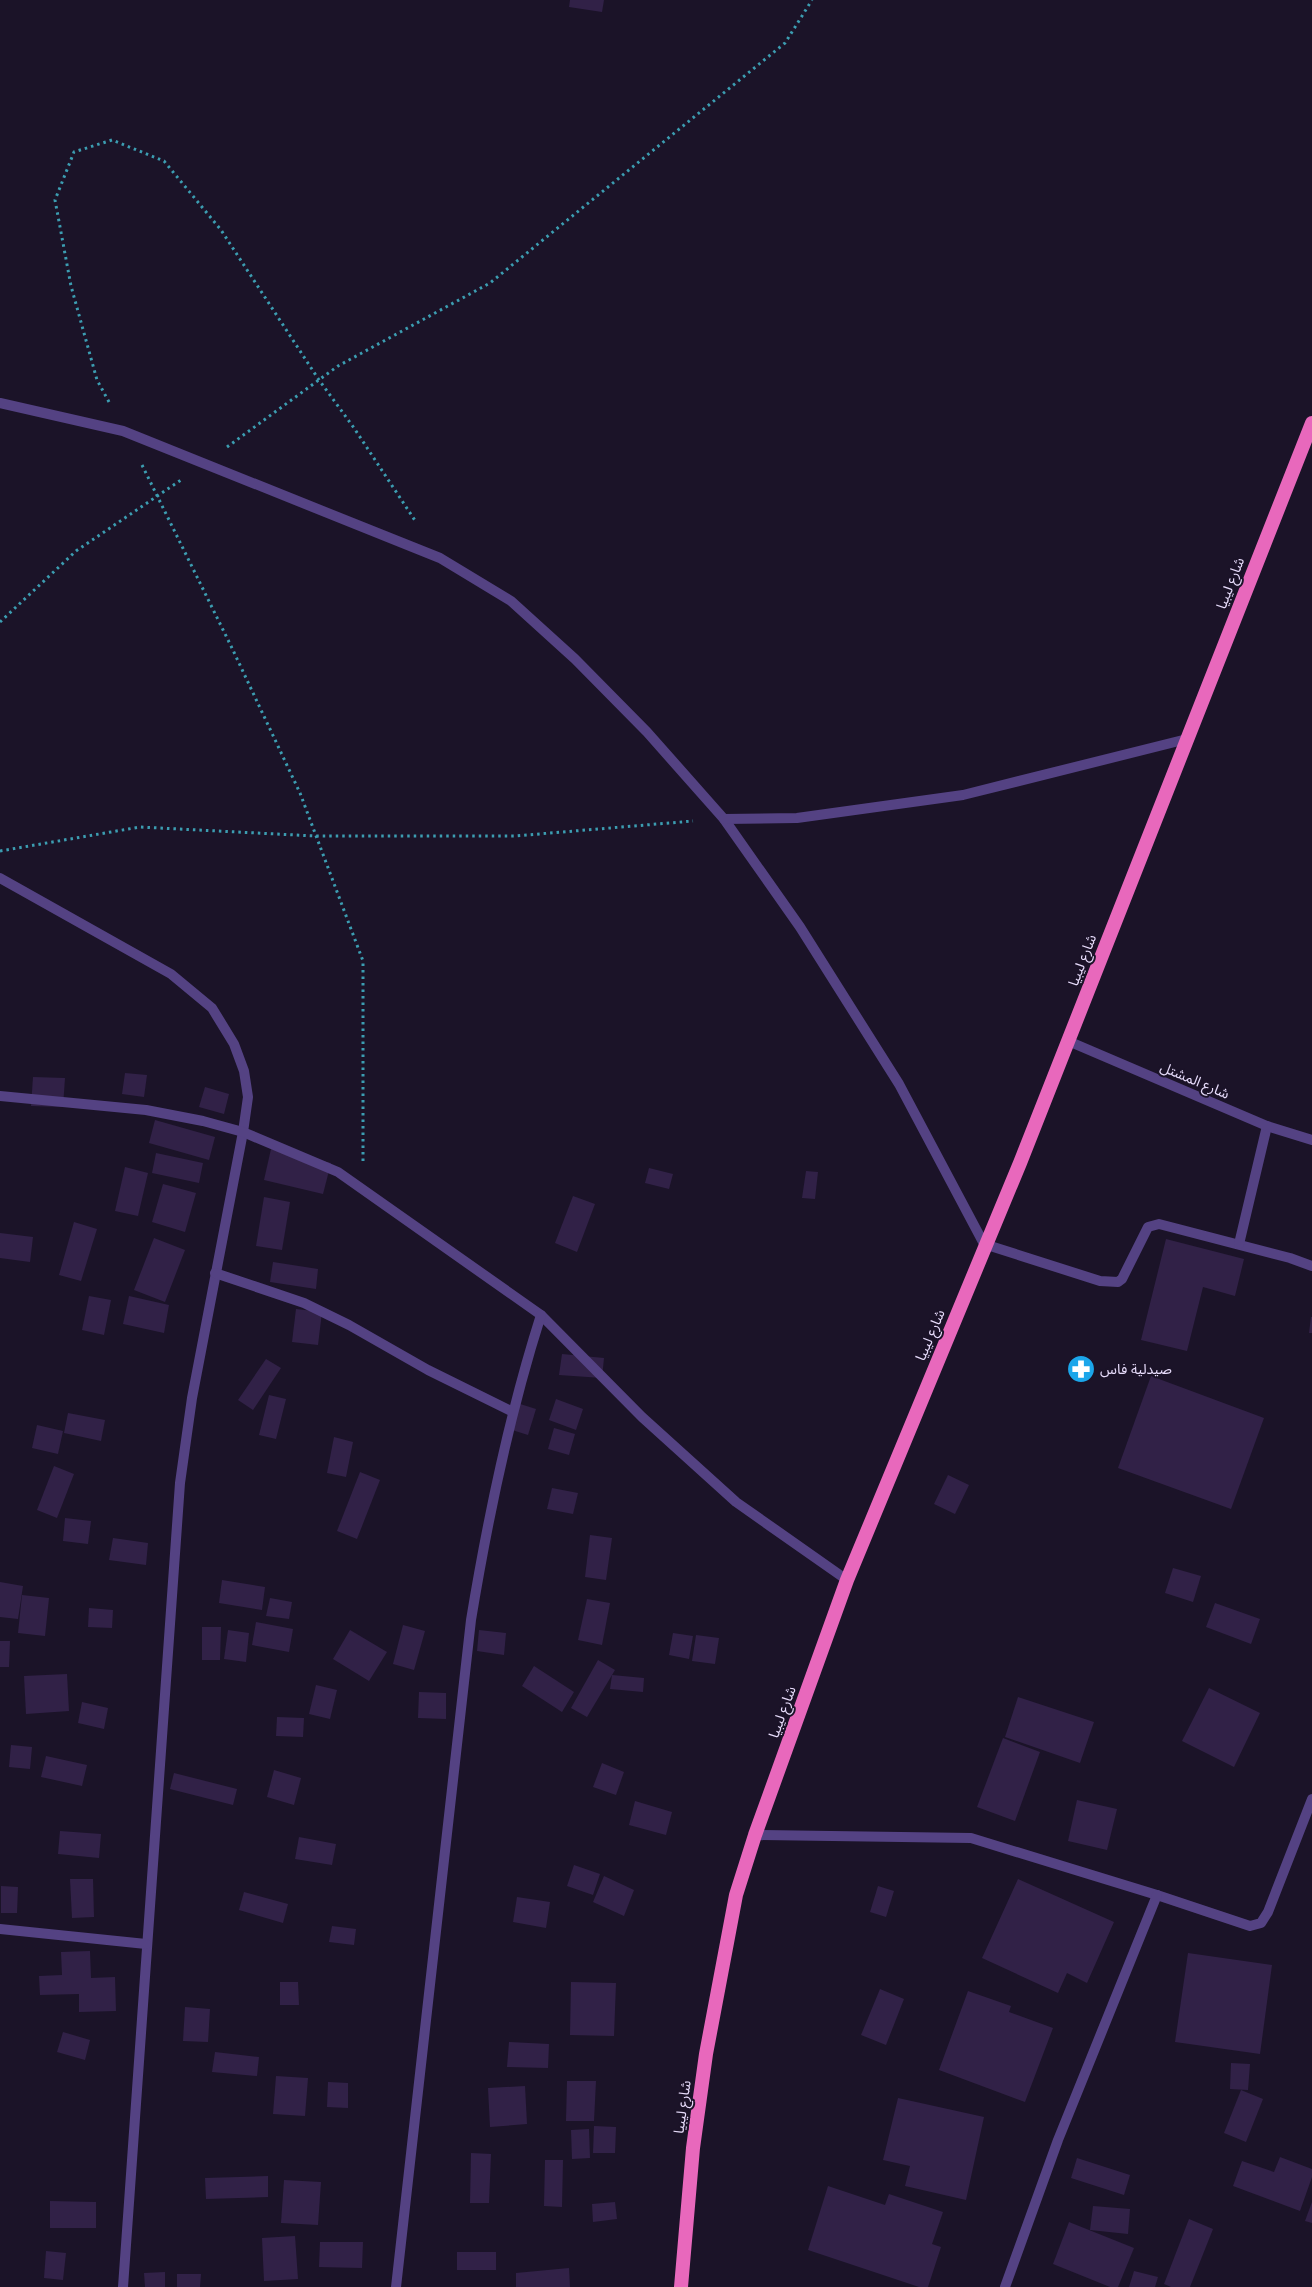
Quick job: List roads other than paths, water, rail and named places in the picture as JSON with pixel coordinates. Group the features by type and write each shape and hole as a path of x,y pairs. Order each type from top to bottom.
{"highway":[{"name":"شارع ليبيا","path":"681,2287 693,2148 706,2054 736,1896 755,1835 847,1580 1068,1041 1119,907 1312,423"}],"street":[{"path":"0,403 123,430 440,558 511,602 576,659 647,732 724,819 800,927 899,1084 984,1244 1110,1283 1122,1279 1148,1227 1159,1224 1239,1244 1312,1266"},
{"path":"724,819 797,818 963,795 1187,739"},
{"path":"0,878 171,974 212,1008 234,1044 244,1071 248,1097 192,1398 180,1483 123,2287"},
{"name":"شارع المشتل","path":"1068,1041 1267,1126 1312,1140"},
{"path":"0,1096 146,1110 203,1121 243,1132 338,1172 363,1187 541,1315 642,1417 736,1502 847,1580"},
{"path":"1239,1244 1267,1126"},
{"path":"215,1273 304,1303 349,1324 428,1370 513,1412"},
{"path":"396,2287 471,1620 483,1546 513,1412 520,1382 541,1315"},
{"path":"755,1835 971,1838 1157,1895 1242,1925 1250,1926 1261,1923 1268,1912 1312,1799"},
{"path":"1005,2287 1058,2140 1157,1895"},
{"path":"0,1929 146,1944"}],"place":[{"name":"صيدلية فاس","path":"1081,1369"}]}
